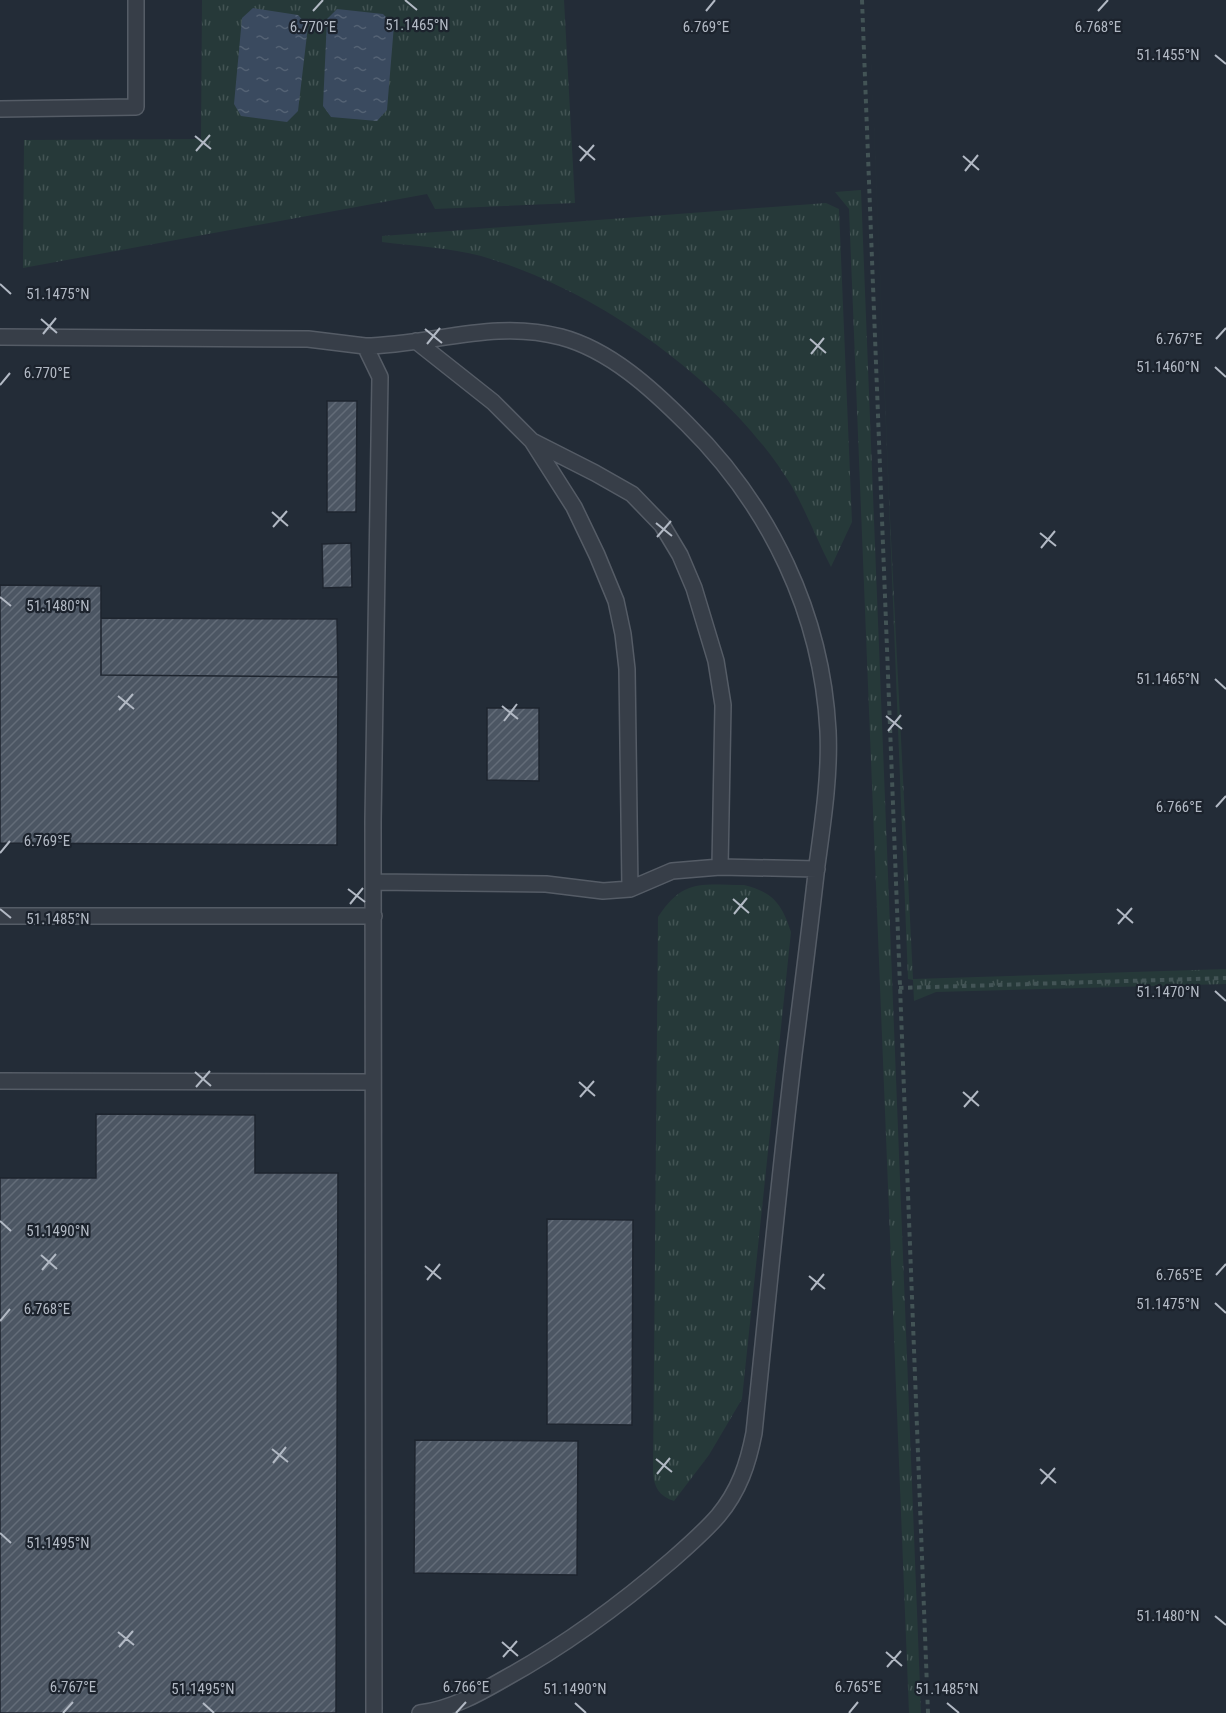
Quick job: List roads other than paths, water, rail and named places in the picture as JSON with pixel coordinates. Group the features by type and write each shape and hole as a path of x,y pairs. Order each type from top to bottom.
{"lane":[{"path":"0,109 136,108 136,0"},
{"path":"0,337 308,339 365,346 388,346 487,331 541,332 566,338 599,353 633,374 668,405 732,473 754,504 792,575 807,614 816,647 826,710 827,776 786,1126 754,1433 740,1482 718,1516 700,1534 647,1582 595,1622 479,1693 439,1709 420,1713"},
{"path":"416,342 493,402 532,441 574,507 616,602 627,669 630,889"},
{"path":"365,346 380,377 373,1082 374,1713"},
{"path":"532,441 632,494 662,525 680,555 694,588 716,661 723,705 720,867"},
{"path":"374,882 546,884 589,890 630,889 672,871 720,867 817,869"},
{"path":"0,916 374,916"},
{"path":"0,1081 373,1082"}],"water":[{"path":"253,8 298,15 308,26 298,111 287,122 241,116 234,104 242,18"},
{"path":"337,9 383,14 394,25 387,110 377,121 331,117 323,106 327,19"}]}
